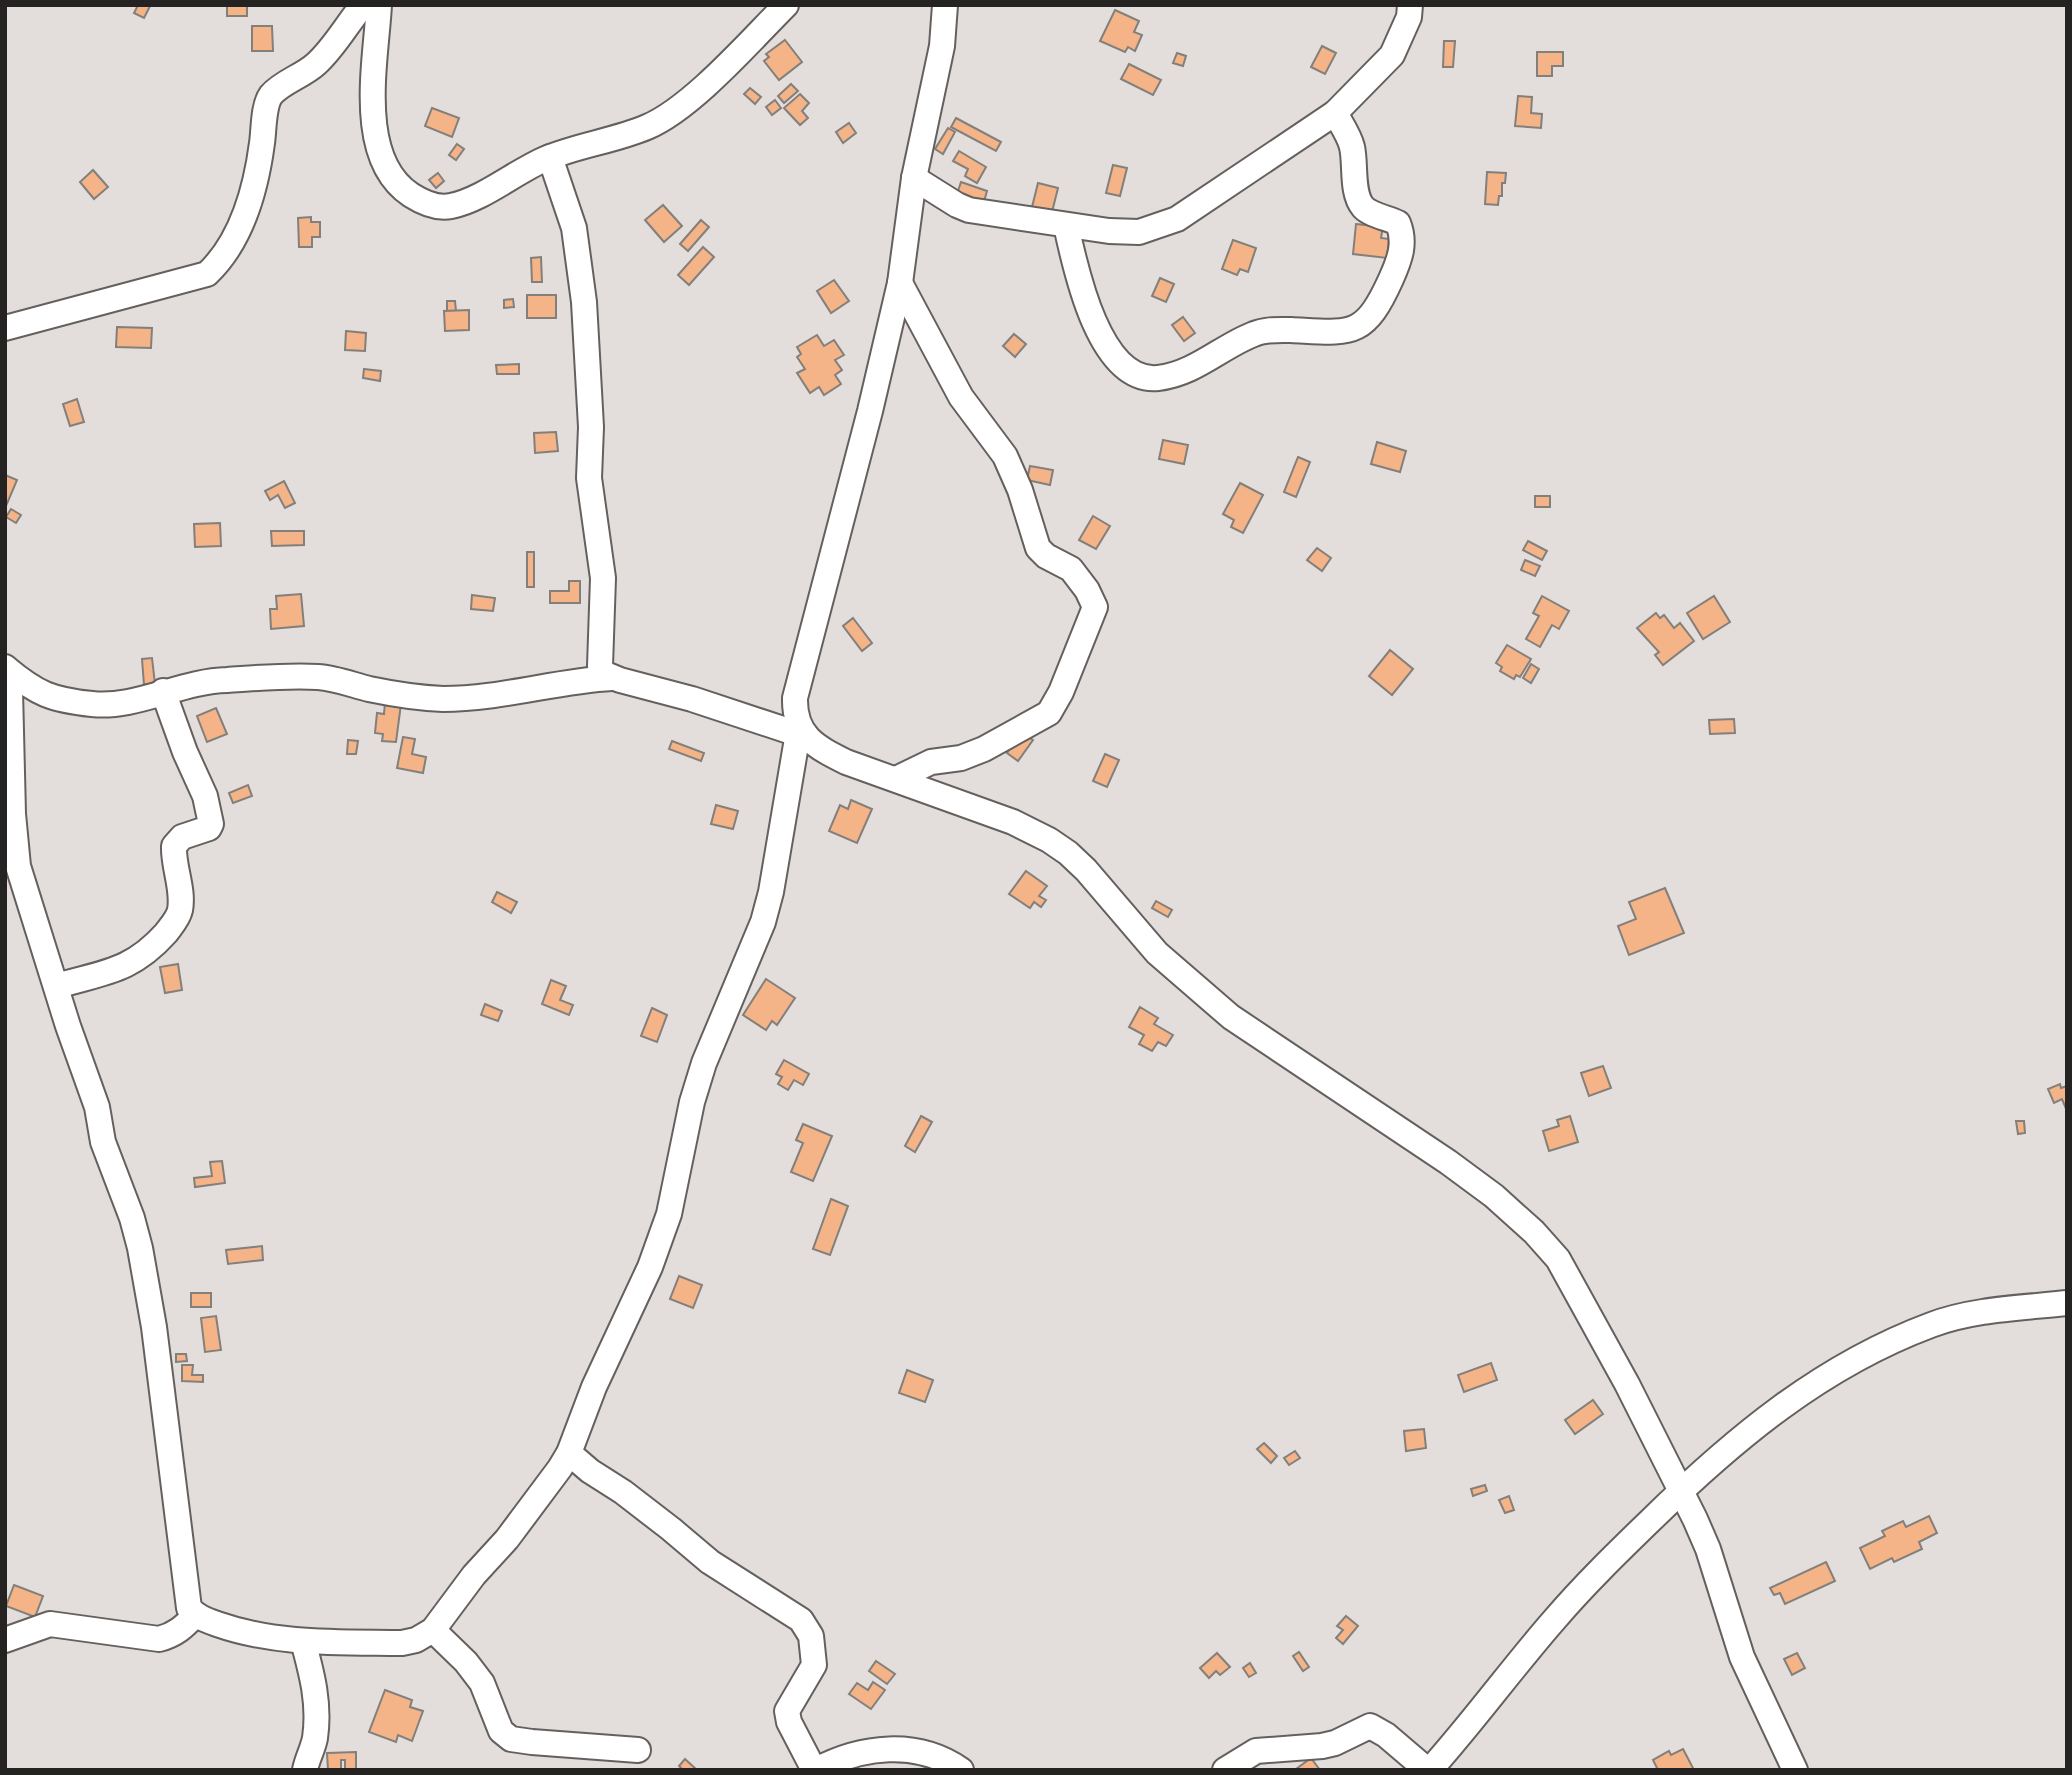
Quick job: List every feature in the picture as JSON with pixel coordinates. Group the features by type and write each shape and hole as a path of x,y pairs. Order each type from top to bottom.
{"street":[{"path":"5,328 207,274 217,265 250,204 271,95 315,65 363,5"},
{"path":"379,5 372,108 379,145 388,171 403,190 421,201 449,207 466,201 550,157 648,127 660,120 698,91 786,5"},
{"path":"6,668 12,713 14,844 22,885 97,1107 103,1142 132,1218 140,1248 154,1327 189,1608 195,1615 257,1635 303,1641 402,1643 416,1640 433,1630 474,1575 507,1539 537,1500 569,1453 594,1387 633,1306 662,1236 675,1188 692,1102 704,1063 763,922 771,892 799,730 795,698 870,411 900,283 914,178 942,46 945,5"},
{"path":"914,178 969,210 1119,232 1157,228 1177,219 1335,113 1392,55 1409,17 1410,5"},
{"path":"1066,225 1084,298 1095,322 1119,362 1139,375 1157,378 1178,372 1208,360 1254,334 1273,330 1336,333 1357,328 1372,316 1386,290 1398,263 1402,234 1398,223 1362,206 1356,187 1352,145 1335,113"},
{"path":"550,157 570,211 579,256 588,359 591,427 589,478 603,578 598,658 603,673 612,678 799,730 820,749 846,762 898,778 1013,822 1049,840 1086,870 1157,953 1231,1017 1448,1162 1514,1214 1558,1259 1627,1384 1708,1549 1742,1657 1795,1770"},
{"path":"898,778 931,762 961,758 1049,713 1061,692 1095,607 1087,590 1071,569 1046,556 1038,548 1020,490 1005,456 961,397 900,283"},
{"path":"6,668 40,693 95,705 136,700 195,683 220,680 319,677 372,689 442,699 612,678"},
{"path":"57,986 134,962 175,922 180,912 181,893 174,846 182,837 209,828 211,824 205,796 185,752 163,691"},
{"path":"1225,1770 1256,1751 1322,1746 1335,1743 1370,1726 1386,1735 1429,1770 1563,1610 1615,1554 1748,1431 1794,1397 1884,1344 1933,1324 1966,1315 2067,1303"},
{"path":"569,1453 671,1528 710,1562 801,1620 811,1636 814,1665 788,1711 789,1722 815,1770 852,1754 906,1748 938,1757 961,1770"},
{"path":"5,1640 50,1624 159,1639 172,1636 183,1629 195,1615"},
{"path":"433,1630 466,1662 482,1683 501,1731 506,1736 532,1742 638,1751"},
{"path":"301,1769 315,1741 317,1705 303,1641"}],"building":[{"path":"138,5 150,6 144,18 134,13"},
{"path":"227,5 247,5 247,16 227,16"},
{"path":"1115,10 1139,21 1134,32 1142,35 1135,51 1128,47 1125,52 1100,41"},
{"path":"252,26 272,26 273,51 252,51"},
{"path":"785,40 802,62 779,80 764,61 769,57 766,54"},
{"path":"1444,41 1455,41 1453,67 1443,67"},
{"path":"1322,46 1336,53 1325,74 1311,67"},
{"path":"1537,52 1563,52 1563,66 1552,66 1552,76 1537,76"},
{"path":"1177,53 1186,56 1183,66 1173,63"},
{"path":"1129,64 1161,80 1153,95 1121,79"},
{"path":"791,84 798,91 784,103 778,96"},
{"path":"750,88 761,97 755,104 744,94"},
{"path":"800,94 809,103 802,111 808,118 800,125 784,108"},
{"path":"1518,96 1532,97 1531,113 1542,114 1541,128 1515,126"},
{"path":"775,100 781,108 772,115 766,107"},
{"path":"432,108 459,118 452,137 425,126"},
{"path":"956,118 1001,142 996,151 951,127"},
{"path":"849,123 856,133 843,143 836,132"},
{"path":"948,128 955,132 943,154 935,149"},
{"path":"457,144 464,149 456,160 449,155"},
{"path":"959,151 986,167 977,183 965,176 968,169 953,161"},
{"path":"1113,165 1127,168 1120,196 1106,193"},
{"path":"93,170 108,187 94,199 80,182"},
{"path":"1487,172 1506,173 1498,205 1485,204"},
{"path":"438,173 444,181 436,188 429,180"},
{"path":"961,182 987,191 983,205 956,197"},
{"path":"1038,183 1058,188 1051,216 1031,211"},
{"path":"663,205 682,226 664,242 645,220"},
{"path":"311,217 311,222 320,222 320,237 312,237 312,247 299,247 298,218"},
{"path":"701,220 709,227 688,251 680,244"},
{"path":"1356,224 1383,227 1381,238 1389,239 1387,258 1353,254"},
{"path":"1233,240 1256,248 1248,272 1240,269 1237,275 1222,269"},
{"path":"703,247 714,257 689,285 678,275"},
{"path":"541,257 542,282 532,282 531,258"},
{"path":"1160,278 1174,284 1166,302 1152,296"},
{"path":"834,280 849,301 831,313 817,291"},
{"path":"527,295 556,295 556,318 527,318"},
{"path":"513,299 514,307 504,308 504,300"},
{"path":"447,301 455,301 456,311 447,311"},
{"path":"469,310 469,330 445,331 444,311"},
{"path":"1183,317 1195,333 1184,341 1172,325"},
{"path":"117,327 152,328 151,348 116,347"},
{"path":"346,331 366,333 365,351 345,350"},
{"path":"1014,334 1026,344 1015,357 1003,346"},
{"path":"817,335 824,346 834,340 844,355 835,360 842,370 835,375 841,384 824,395 819,387 810,393 797,373 805,369 797,357 801,354 797,347"},
{"path":"519,364 519,374 497,374 496,365"},
{"path":"364,369 381,371 380,381 363,378"},
{"path":"77,399 84,422 70,426 63,404"},
{"path":"556,432 558,451 535,453 534,433"},
{"path":"1163,440 1188,445 1184,464 1159,459"},
{"path":"1377,442 1406,451 1400,472 1371,464"},
{"path":"1298,457 1310,462 1296,497 1284,492"},
{"path":"1030,466 1053,470 1050,485 1027,480"},
{"path":"5,475 17,480 6,506 5,505"},
{"path":"284,481 295,503 285,508 278,495 270,500 265,491"},
{"path":"1240,483 1263,495 1243,533 1231,527 1234,520 1223,514"},
{"path":"1535,496 1550,496 1550,507 1535,507"},
{"path":"11,509 21,515 16,523 6,517"},
{"path":"1093,516 1110,526 1096,549 1079,540"},
{"path":"220,523 221,546 195,547 194,524"},
{"path":"271,531 304,531 304,545 272,546"},
{"path":"1528,541 1547,551 1542,560 1523,550"},
{"path":"1317,548 1331,558 1322,571 1307,560"},
{"path":"527,552 534,552 534,587 527,587"},
{"path":"1525,560 1540,566 1535,576 1521,570"},
{"path":"569,581 580,581 580,603 550,603 550,591 569,591"},
{"path":"301,594 304,626 271,629 270,609 277,609 276,596"},
{"path":"472,595 495,598 493,611 471,609"},
{"path":"1542,596 1569,611 1559,629 1552,625 1540,647 1526,639 1539,616 1533,613"},
{"path":"1714,596 1730,622 1703,639 1687,613"},
{"path":"1656,613 1660,618 1664,615 1674,628 1680,623 1694,641 1663,665 1655,655 1659,652 1637,628"},
{"path":"853,618 872,643 862,651 843,626"},
{"path":"1507,645 1531,659 1520,677 1516,675 1514,679 1500,671 1502,667 1496,663"},
{"path":"1390,650 1413,669 1392,695 1369,676"},
{"path":"152,658 155,684 144,685 142,659"},
{"path":"1531,664 1539,669 1531,683 1523,678"},
{"path":"385,702 401,704 396,742 382,741 383,734 375,733 377,713 384,714"},
{"path":"216,708 227,734 207,742 197,716"},
{"path":"1734,719 1735,733 1710,734 1709,720"},
{"path":"1021,732 1033,740 1018,761 1007,753"},
{"path":"403,737 415,739 412,754 426,757 423,773 397,768"},
{"path":"348,740 358,741 356,754 347,754"},
{"path":"672,741 704,753 701,761 669,749"},
{"path":"1105,754 1119,760 1107,787 1093,781"},
{"path":"248,785 252,796 233,803 229,793"},
{"path":"851,800 872,809 857,843 829,831 840,805 848,809"},
{"path":"716,805 738,811 733,829 711,824"},
{"path":"1026,871 1047,886 1039,896 1046,900 1041,907 1034,902 1030,908 1009,894"},
{"path":"1665,888 1684,933 1629,955 1618,926 1636,919 1629,902"},
{"path":"497,892 517,902 511,913 492,902"},
{"path":"1156,901 1172,910 1168,917 1152,908"},
{"path":"178,964 182,990 165,993 160,967"},
{"path":"766,979 795,998 777,1025 772,1021 766,1030 743,1015"},
{"path":"551,980 566,986 560,1000 573,1005 569,1015 542,1004"},
{"path":"485,1004 502,1011 498,1021 481,1015"},
{"path":"1140,1007 1158,1018 1154,1024 1173,1035 1166,1046 1158,1042 1152,1051 1139,1044 1144,1035 1129,1027"},
{"path":"652,1008 667,1015 657,1042 641,1036"},
{"path":"784,1060 809,1074 803,1085 794,1080 788,1090 778,1084 782,1077 776,1074"},
{"path":"1603,1066 1611,1088 1589,1096 1581,1073"},
{"path":"2060,1084 2061,1088 2067,1086 2067,1111 2062,1099 2054,1103 2048,1089"},
{"path":"921,1116 932,1122 915,1152 905,1146"},
{"path":"1570,1116 1578,1142 1549,1151 1543,1131 1559,1126 1557,1120"},
{"path":"2016,1121 2024,1121 2025,1133 2018,1134"},
{"path":"803,1124 832,1136 813,1181 791,1172 803,1143 796,1140"},
{"path":"222,1161 225,1183 195,1187 194,1178 212,1176 210,1162"},
{"path":"831,1199 848,1206 830,1255 813,1249"},
{"path":"262,1246 263,1260 228,1264 226,1250"},
{"path":"679,1276 702,1285 693,1308 670,1299"},
{"path":"191,1293 211,1293 211,1307 191,1307"},
{"path":"216,1316 221,1350 205,1352 201,1318"},
{"path":"176,1354 186,1354 187,1361 176,1362"},
{"path":"1491,1363 1497,1380 1464,1392 1458,1375"},
{"path":"182,1365 193,1365 192,1375 203,1375 203,1382 182,1381"},
{"path":"907,1370 933,1380 925,1402 899,1393"},
{"path":"1593,1400 1603,1414 1575,1434 1565,1420"},
{"path":"1424,1429 1426,1448 1406,1451 1404,1431"},
{"path":"1264,1443 1277,1456 1271,1463 1257,1449"},
{"path":"1295,1451 1300,1458 1289,1465 1284,1458"},
{"path":"1485,1485 1487,1491 1473,1496 1471,1489"},
{"path":"1509,1496 1514,1510 1505,1513 1499,1500"},
{"path":"1929,1516 1937,1533 1919,1542 1922,1549 1894,1562 1892,1558 1870,1569 1860,1548 1885,1536 1882,1531 1903,1521 1906,1527"},
{"path":"1826,1562 1835,1581 1785,1604 1780,1593 1774,1595 1770,1588"},
{"path":"14,1585 43,1596 35,1617 6,1606"},
{"path":"1346,1616 1358,1626 1343,1644 1336,1638 1343,1630 1337,1626"},
{"path":"1299,1652 1309,1667 1303,1671 1293,1656"},
{"path":"1217,1653 1230,1667 1220,1675 1216,1671 1209,1678 1200,1668"},
{"path":"1797,1653 1805,1668 1792,1675 1784,1659"},
{"path":"876,1661 895,1674 887,1684 869,1671"},
{"path":"1250,1663 1256,1673 1249,1677 1243,1668"},
{"path":"873,1682 885,1690 871,1709 849,1694 857,1683 868,1690"},
{"path":"385,1690 412,1700 410,1707 423,1711 412,1741 398,1735 396,1742 369,1732"},
{"path":"1683,1749 1694,1770 1658,1770 1653,1760 1669,1751 1671,1755"},
{"path":"356,1752 356,1770 345,1770 345,1760 341,1760 341,1770 328,1770 327,1753"},
{"path":"1311,1758 1320,1770 1296,1769"},
{"path":"685,1759 697,1770 683,1770 679,1766"}]}
